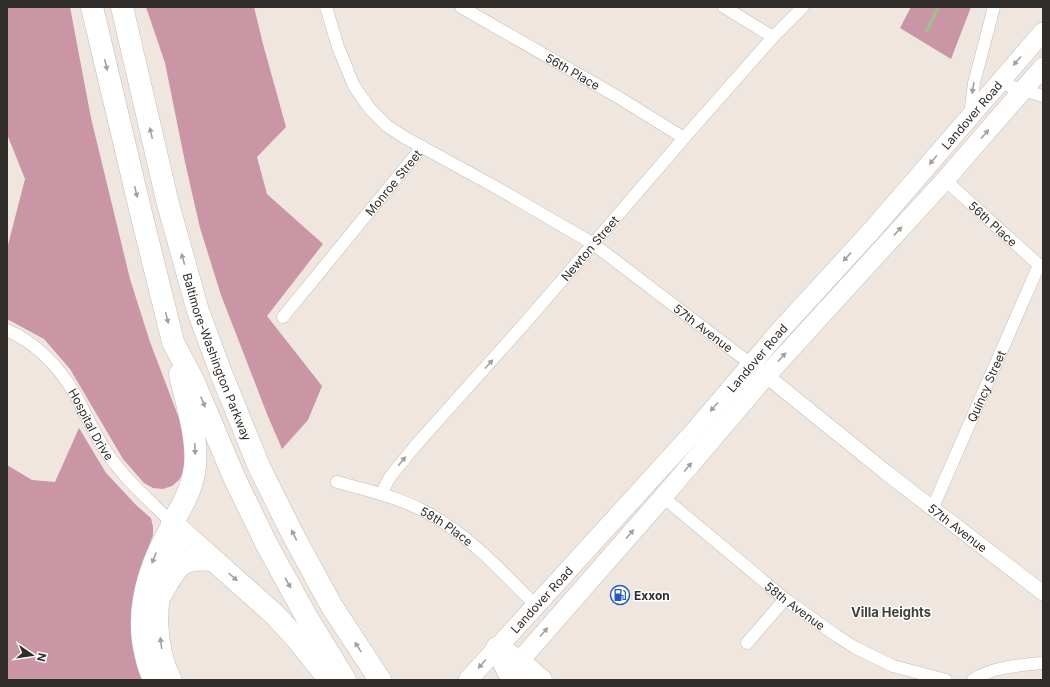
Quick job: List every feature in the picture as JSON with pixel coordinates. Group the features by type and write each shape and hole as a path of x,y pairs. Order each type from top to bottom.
{"highway":[{"path":"92,7 173,342 194,440 195,465 183,505 172,523 275,615 297,639 330,680"},
{"name":"Baltimore-Washington Parkway","path":"122,7 168,204 198,311 221,372 260,469 331,605 380,680"},
{"path":"173,342 193,380 234,477 267,545 306,616 345,680"},
{"path":"162,593 172,575 181,564 188,560 198,558 213,560"},
{"path":"497,648 512,674 541,680"}],"main road":[{"name":"Landover Road","path":"468,680 692,434 794,314 873,229 1043,32"},
{"name":"Landover Road","path":"512,674 766,376 945,180 1043,66"},
{"path":"172,523 177,544 166,572 159,622 160,641 166,668 172,680"},
{"path":"153,680 141,642 140,608 155,556 172,523"}],"street":[{"name":"Monroe Street","path":"282,317 422,147 387,126 370,109 354,86 338,48 326,7"},
{"name":"56th Place","path":"461,7 618,97 684,138"},
{"path":"724,7 773,37"},
{"name":"Newton Street","path":"381,494 390,477 402,461 532,315 592,243 773,37 803,7"},
{"path":"969,116 974,83 994,8"},
{"path":"998,83 1043,96"},
{"name":"57th Avenue","path":"422,147 499,189 592,243 751,364 882,469 1043,593"},
{"name":"56th Place","path":"945,180 1041,265"},
{"name":"Quincy Street","path":"933,507 1041,265"},
{"name":"Hospital Drive","path":"7,330 32,344 46,356 62,374 104,448 115,464 172,523"},
{"name":"58th Place","path":"338,482 381,494 423,510 440,520 466,540 503,573 535,605"},
{"name":"58th Avenue","path":"663,497 785,599 837,636 856,648 893,666 946,680"},
{"path":"747,643 785,599"},
{"path":"973,680 983,674 1000,669 1043,663"}],"shaded area":[{"path":"7,7 70,7 91,118 130,279 150,342 188,442 184,471 179,480 172,486 163,489 153,488 144,483 123,459 70,369 44,339 7,319 7,249 25,179 7,134"},
{"path":"146,7 254,7 286,127 257,157 267,194 323,244 267,316 322,386 308,420 282,449 221,295 200,228 165,63"},
{"path":"911,7 971,7 951,59 900,28"},
{"path":"79,428 106,473 137,506 151,518 153,535 139,573 135,592 145,680 7,680 7,465 32,480 55,482"}],"waterway":[{"path":"927,31 938,7"}],"place":[{"name":"Exxon","path":"620,595"}],"district":[{"name":"Villa Heights","path":"891,612"}]}
